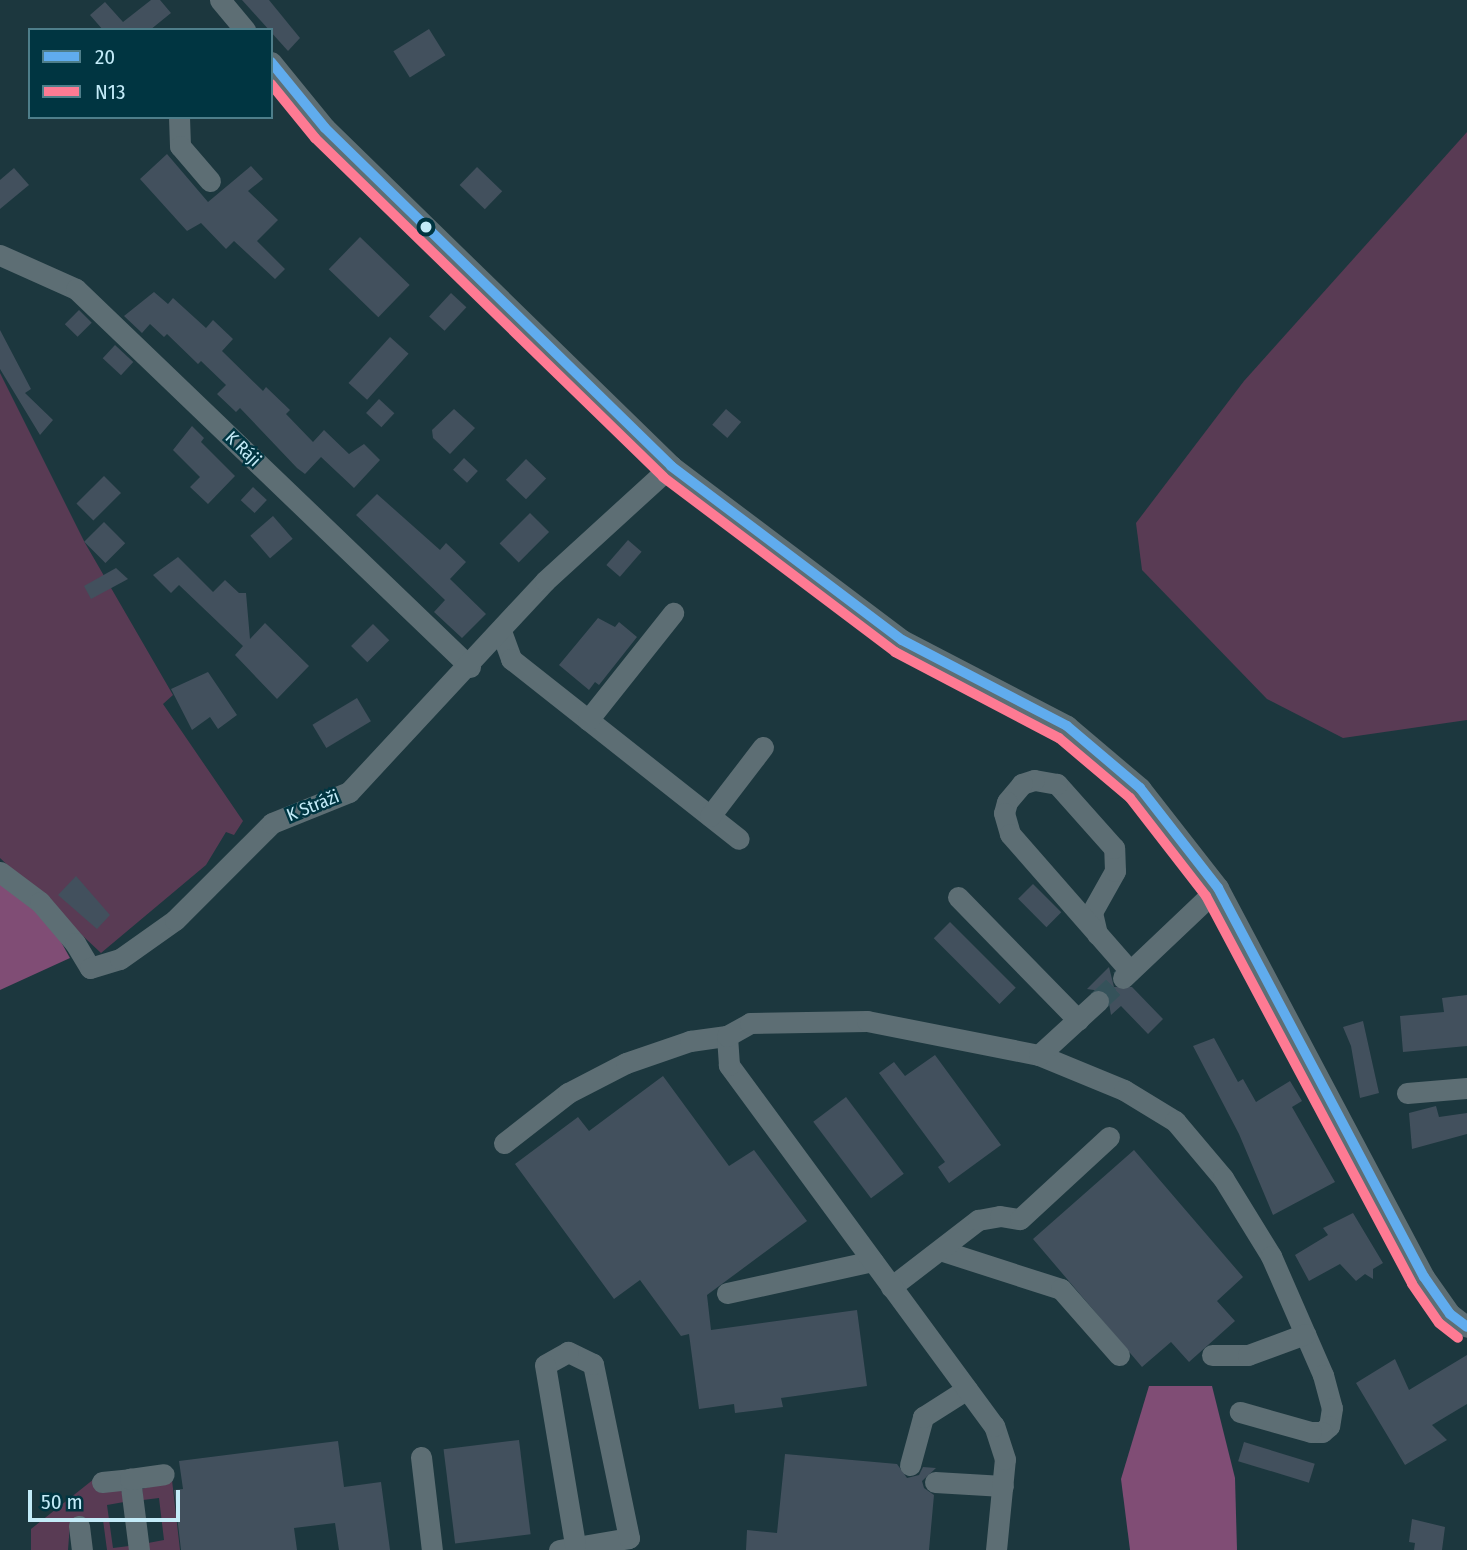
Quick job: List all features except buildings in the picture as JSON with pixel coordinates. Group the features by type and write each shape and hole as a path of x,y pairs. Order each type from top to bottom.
{"street":[{"path":"220,0 241,28"},
{"path":"273,64 325,128 671,466 902,640 1067,726 1140,788 1218,888 1424,1277 1450,1314 1467,1327"},
{"path":"179,119 180,146 210,181"},
{"name":"K Ráji","path":"0,255 76,289 470,667"},
{"name":"K Stráži","path":"0,872 40,902 75,943 90,968 120,958 175,920 272,823 349,792 470,667 545,581 671,466"},
{"path":"588,720 673,613"},
{"path":"501,631 511,659 739,839"},
{"path":"710,816 763,747"},
{"path":"1097,934 1092,912 1101,891 1115,872 1114,848 1066,791 1057,784 1034,780 1013,792 1004,813 1005,824 1097,934 1126,974 1218,888"},
{"path":"1058,889 1079,897 1101,891"},
{"path":"958,897 1078,1020"},
{"path":"1039,1055 1098,1001"},
{"path":"504,1143 568,1093 626,1063 690,1041 727,1036 750,1023 867,1021 1039,1055 1124,1090 1175,1121 1223,1178 1270,1256 1305,1334 1332,1408 1329,1426 1322,1432 1311,1432 1240,1412"},
{"path":"727,1036 729,1065 994,1426 1005,1460 996,1550"},
{"path":"1407,1093 1467,1088"},
{"path":"891,1287 943,1251 978,1220 1000,1216 1020,1219 1109,1137"},
{"path":"943,1251 1060,1289 1119,1355"},
{"path":"727,1293 873,1261"},
{"path":"1212,1355 1248,1355 1305,1334"},
{"path":"568,1352 593,1364 629,1538 567,1547 545,1365 568,1352"},
{"path":"910,1465 923,1417 967,1389"},
{"path":"421,1457 432,1550"},
{"path":"102,1482 164,1474"},
{"path":"130,1479 139,1550"},
{"path":"935,1482 1003,1486"},
{"path":"79,1526 82,1550"}],"shaded area":[{"path":"1467,132 1467,720 1343,738 1267,699 1142,570 1136,523 1244,381"},
{"path":"0,373 85,543 173,695 163,704 243,821 234,835 226,832 206,865 101,953 0,858"},
{"path":"0,881 51,924 70,958 0,990"},
{"path":"1149,1386 1212,1386 1235,1478 1237,1550 1130,1550 1121,1479"},
{"path":"99,1475 121,1489 124,1502 107,1505 113,1548 129,1546 130,1550 107,1550 103,1520 70,1524 68,1550 31,1550 31,1529"},
{"path":"172,1480 180,1550 149,1550 148,1543 164,1540 159,1498 143,1500 142,1489"}],"tunnel":[{"path":"1098,1001 1123,978"}],"transit line":[{"name":"20","path":"273,64 325,128 671,466 902,640 1067,726 1140,788 1218,888 1424,1277 1450,1314 1467,1327"},
{"name":"N13","path":"273,86 315,138 663,477 895,652 1059,738 1130,798 1206,896 1412,1284 1439,1323 1458,1338"}]}
